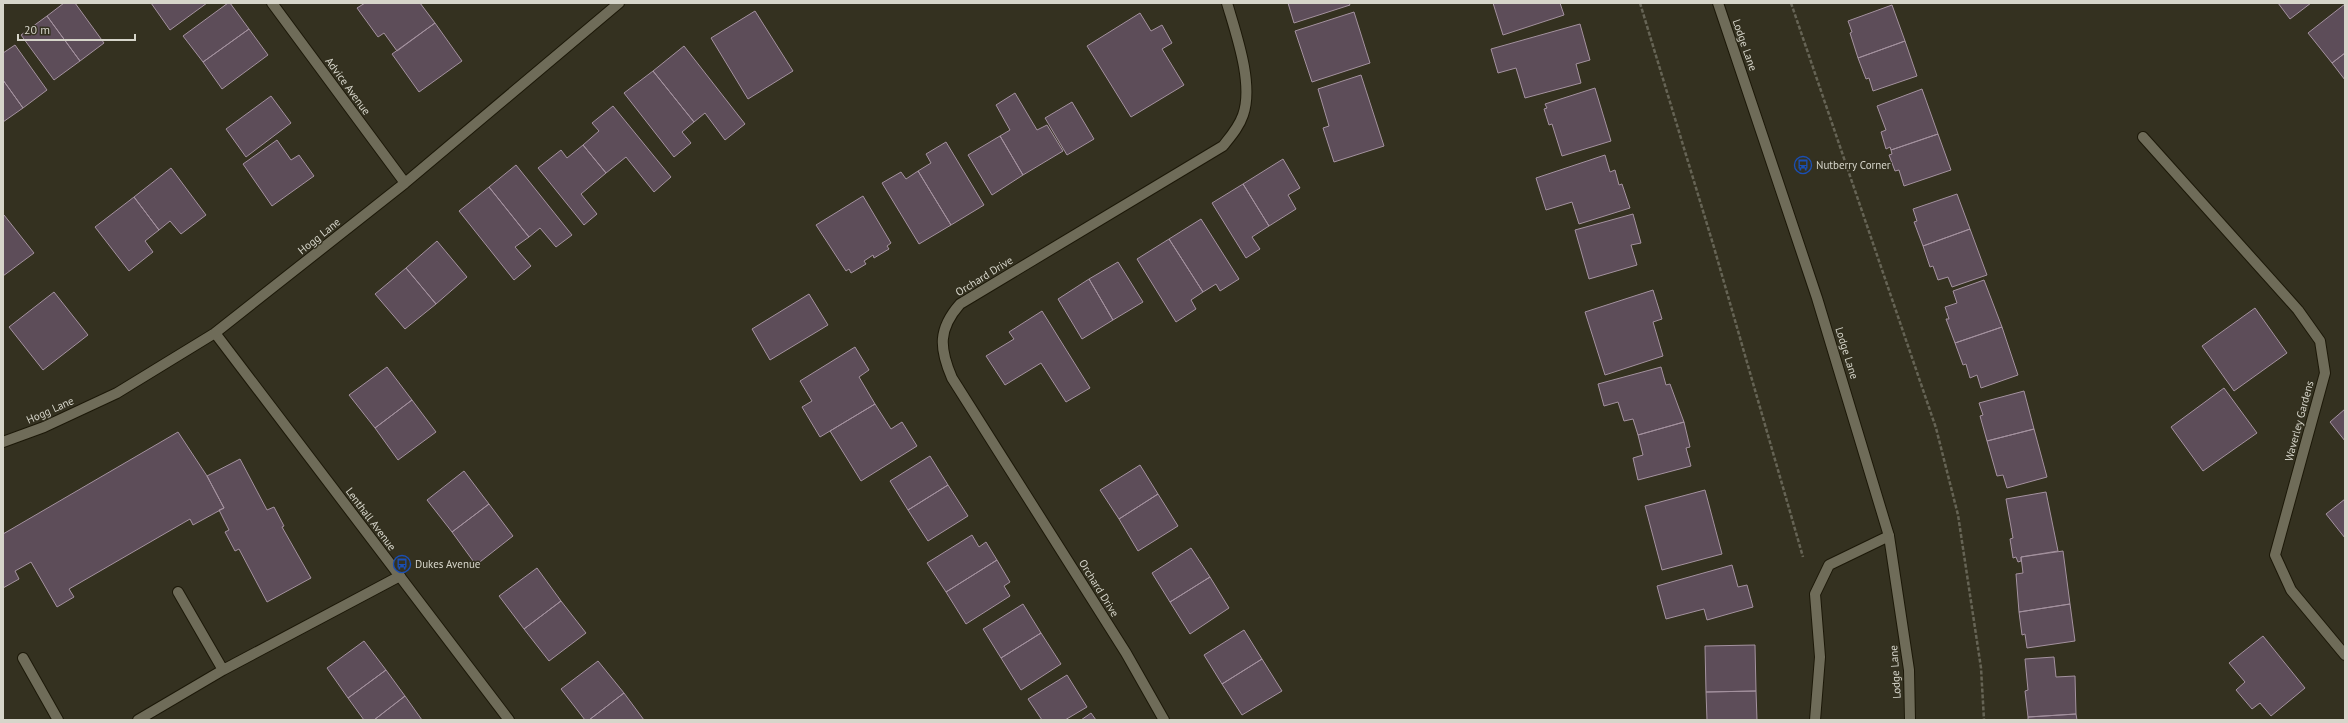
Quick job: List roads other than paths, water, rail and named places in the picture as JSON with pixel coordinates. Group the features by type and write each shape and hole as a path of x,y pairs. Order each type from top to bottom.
{"street":[{"name":"Advice Avenue","path":"272,3 405,183"},
{"name":"Hogg Lane","path":"3,442 44,427 117,393 215,333 405,183 619,3"},
{"name":"Orchard Drive","path":"1164,720 1126,653 952,378 944,361 943,337 949,317 960,304 1223,146 1235,132 1243,114 1246,94 1245,72 1227,3"},
{"name":"Lodge Lane","path":"1718,3 1817,298 1889,536 1909,670 1910,720"},
{"name":"Waverley Gardens","path":"2144,137 2298,310 2320,341 2325,373 2276,556 2291,590 2345,655"},
{"name":"Lenthall Avenue","path":"215,333 509,720"},
{"path":"1815,720 1820,656 1815,594 1829,565 1889,536"},
{"path":"138,720 223,670 400,576"},
{"path":"178,592 223,670"},
{"path":"23,658 58,720"}],"place":[{"name":"Nutberry Corner","path":"1803,165"},
{"name":"Dukes Avenue","path":"402,564"}]}
